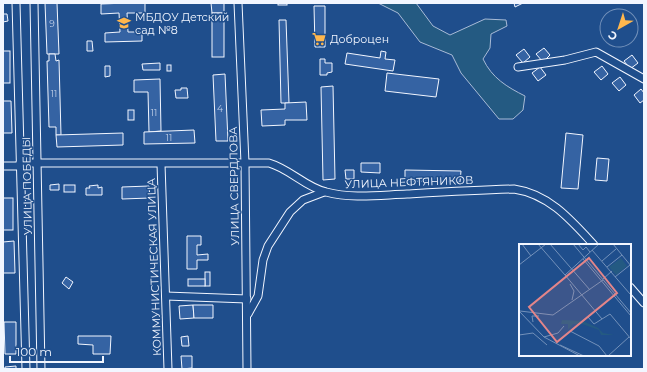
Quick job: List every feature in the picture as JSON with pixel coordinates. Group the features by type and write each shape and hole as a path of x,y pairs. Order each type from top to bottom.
{"street":[{"name":"УЛИЦА ПОБЕДЫ","path":"16,3 26,369"},
{"name":"УЛИЦА ПОБЕДЫ","path":"34,3 41,369"},
{"name":"УЛИЦА СВЕРДЛОВА","path":"238,3 245,163 247,369"},
{"path":"518,67 565,60 596,52 644,79"},
{"name":"УЛИЦА НЕФТЯНИКОВ","path":"3,166 38,163 269,163 282,167 304,183 324,192 342,195 369,196 514,189 529,191 544,198 560,211 593,244"},
{"name":"КОММУНИСТИЧЕСКАЯ УЛИЦА","path":"161,164 168,369"},
{"path":"247,316 258,296 263,260 268,246 290,212 303,200 324,192"},
{"path":"631,288 644,303"},
{"path":"166,296 247,299"}],"shaded area":[{"path":"378,3 416,3 433,26 450,35 485,19 506,20 507,26 491,34 490,48 483,59 495,77 525,96 523,110 513,119 499,119 461,73 452,55 420,42 398,13"}],"building":[{"path":"45,3 57,3 59,54 47,54"},
{"name":"МБДОУ Детский сад №8","path":"145,3 145,13 127,13 128,32 142,32 142,41 105,42 105,33 120,32 119,13 101,14 101,4"},
{"path":"211,3 224,3 224,13 212,13"},
{"path":"278,3 287,3 287,5 278,5"},
{"path":"514,3 523,3 515,7"},
{"path":"314,6 325,6 325,47 315,47"},
{"path":"212,13 224,13 224,57 212,57"},
{"path":"3,14 7,14 8,21 3,22"},
{"path":"279,20 286,20 289,103 281,103"},
{"path":"87,41 92,41 93,51 87,51"},
{"path":"544,48 550,55 543,62 536,54"},
{"path":"524,49 530,57 523,63 516,55"},
{"path":"3,51 10,51 10,83 3,83"},
{"path":"381,51 386,52 385,59 395,60 393,71 345,64 347,53 380,58"},
{"path":"49,54 55,54 56,61 59,60 61,135 56,135 56,127 49,127 47,61 49,61"},
{"path":"632,55 638,63 630,69 624,61"},
{"path":"320,59 325,59 325,63 332,63 332,72 327,73 327,75 320,75"},
{"path":"160,63 160,70 143,70 142,64"},
{"path":"167,65 171,65 171,71 167,71"},
{"path":"105,66 110,66 110,76 105,77"},
{"path":"602,66 608,74 601,80 594,72"},
{"path":"540,67 546,75 538,81 532,73"},
{"path":"387,73 439,79 436,97 385,91"},
{"path":"225,74 228,141 216,141 213,75"},
{"path":"620,77 626,85 619,91 612,83"},
{"path":"160,79 161,131 149,132 148,92 134,92 134,80"},
{"path":"333,86 335,179 323,180 321,87"},
{"path":"181,88 187,88 188,98 176,98 175,90 181,90"},
{"path":"641,89 644,93 644,100 640,103 634,95"},
{"path":"3,101 11,101 12,133 3,133"},
{"path":"306,102 307,120 285,120 285,125 262,126 261,110 285,109 285,103"},
{"path":"128,110 134,110 134,120 128,120"},
{"path":"194,130 195,143 144,144 144,132"},
{"path":"123,133 123,145 57,147 56,135"},
{"path":"566,133 583,135 578,189 561,188"},
{"path":"597,158 609,159 607,181 595,180"},
{"path":"361,163 380,163 380,173 361,172"},
{"path":"345,170 354,170 354,179 346,179"},
{"path":"405,170 461,171 460,182 405,181"},
{"path":"59,184 59,190 50,190 50,185"},
{"path":"64,185 75,185 75,192 64,192"},
{"path":"98,185 98,188 102,187 102,195 86,195 86,188 90,188 89,186"},
{"path":"149,186 150,198 122,199 122,187"},
{"path":"3,198 13,198 13,230 3,230"},
{"path":"187,236 201,236 201,245 197,245 197,255 208,254 208,260 197,260 197,269 187,269"},
{"path":"14,241 15,273 3,273 3,242"},
{"path":"205,272 210,272 210,286 205,286"},
{"path":"66,277 73,282 69,289 62,283"},
{"path":"188,279 205,279 205,286 188,286"},
{"path":"193,305 194,318 180,319 179,306"},
{"path":"193,305 213,305 213,318 194,318"},
{"path":"4,322 16,322 16,354 5,354"},
{"path":"78,336 111,336 110,354 93,354 93,345 78,344"},
{"path":"188,336 189,346 182,346 181,337"},
{"path":"181,356 192,356 192,368 182,369"},
{"path":"16,366 16,369 5,369 5,367"}],"place":[{"name":"МБДОУ Детский сад №8","path":"124,23"},
{"name":"Доброцен","path":"319,39"}]}
